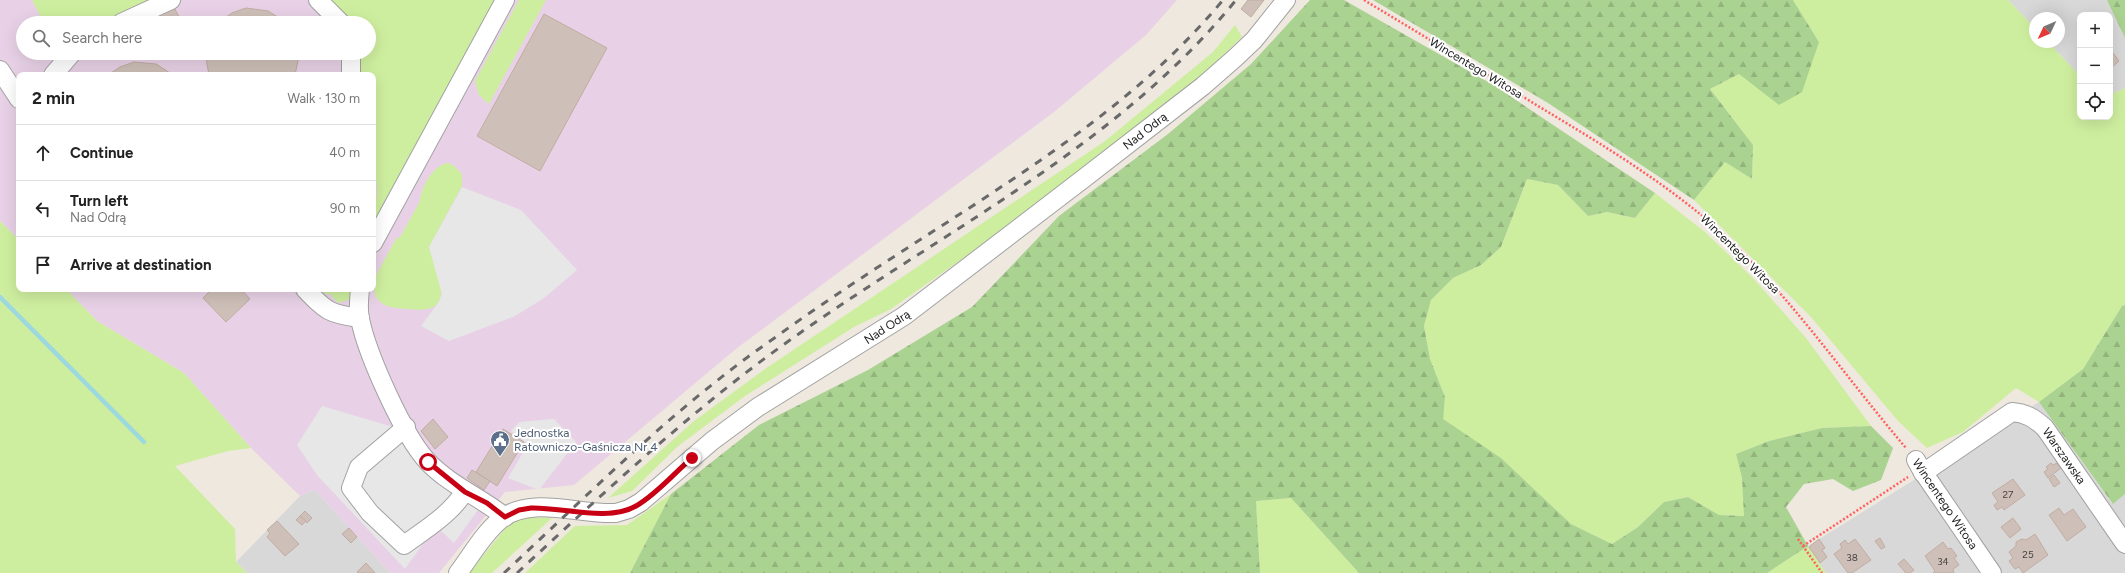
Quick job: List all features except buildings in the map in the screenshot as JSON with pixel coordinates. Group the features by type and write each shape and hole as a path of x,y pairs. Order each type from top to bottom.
{"street":[{"path":"136,16 171,0"},
{"path":"318,0 334,16"},
{"path":"376,237 505,0"},
{"name":"Nad Odrą","path":"458,573 493,528 505,517 519,510 531,508 616,513 629,509 642,502 698,452 730,427 784,390 904,316 1096,170 1203,86 1254,40 1286,0"},
{"path":"56,72 66,60"},
{"path":"351,60 351,72"},
{"path":"0,70 16,94"},
{"path":"308,292 330,313 360,318"},
{"path":"360,292 360,318 374,359 406,427 428,462 465,492 487,503 505,517"},
{"name":"Warszawska","path":"1920,467 2012,412 2025,413 2035,419 2044,428 2125,544"},
{"path":"406,427 359,467 351,488 370,514 404,544 434,524 460,499 465,492"},
{"name":"Wincentego Witosa","path":"1920,467 1992,573"}],"path":[{"name":"Wincentego Witosa","path":"1364,0 1608,148 1651,177 1707,221 1744,255 1785,299 1920,467"},
{"path":"1803,546 1920,467"},
{"path":"1798,539 1822,573"}],"shaded area":[{"path":"0,0 1177,0 1146,35 1054,112 737,348 574,485 505,492 439,573 390,573 315,490 300,496 251,448 184,373 97,321 69,292 376,292 376,72 16,72 16,237 0,221"},
{"path":"2008,0 2108,0 2125,38 2125,88 2113,94 2113,12 2077,12 2077,73 2054,48 2065,48 2065,12 2029,12 2029,22"},
{"path":"462,187 521,210 577,270 544,298 515,316 449,341 421,326 438,303 442,294 429,247"},
{"path":"2039,402 2112,503 2125,494 2125,573 1826,573 1808,546"},
{"path":"322,406 393,427 421,468 456,498 405,569 317,475 297,445"},
{"path":"554,419 576,442 539,490 508,478 528,444 511,431 519,422"},
{"path":"315,490 390,573 247,573 236,562 300,496"},
{"path":"466,503 478,510 454,543 440,530"}],"green space":[{"path":"32,0 155,0 122,16 40,16"},
{"path":"328,0 498,0 444,99 439,97 443,101 376,221 376,72 358,72 358,60 376,60 376,16 342,16"},
{"path":"519,0 546,0 489,104 479,95 475,81"},
{"path":"1310,0 1344,0 1495,86 1655,193 1635,218 1607,212 1588,216 1558,185 1527,179 1501,247 1481,265 1453,278 1431,300 1424,326 1430,359 1445,397 1443,419 1501,458 1571,524 1612,544 1638,527 1664,502 1688,497 1719,515 1744,516 1742,478 1736,454 1769,441 1822,428 1871,426 1893,448 1881,480 1853,491 1833,479 1804,484 1786,507 1808,546 1767,573 1359,573 1291,498 1256,501 1260,573 630,573 671,494 759,425 868,370 972,307 1059,216 1168,134 1251,64"},
{"path":"1373,0 1793,0 1819,42 1802,92 1779,105 1739,74 1710,89 1753,145 1752,179 1725,162 1694,200 1548,103"},
{"path":"1793,0 2008,0 2029,22 2029,48 2054,48 2077,73 2077,120 2113,120 2113,94 2125,88 2125,305 2122,306 2083,369 2039,402 2016,388 1963,432 1927,448 1898,421 1811,317 1694,200 1725,162 1752,179 1753,145 1710,89 1739,74 1779,104 1819,42"},
{"path":"2107,0 2125,0 2125,38 2113,12"},
{"path":"1235,25 1242,37 1190,87 986,242 891,309 854,327 745,396 677,447 632,491 608,498 694,421 765,369 1105,141 1213,52"},
{"path":"448,163 453,165 462,174 462,186 429,247 440,285 441,295 439,301 433,307 418,310 394,308 383,304 375,292 376,276 397,237 399,239 420,201 425,183 437,168"},
{"path":"1527,179 1558,185 1588,216 1607,212 1635,218 1655,193 1705,232 1753,278 1806,338 1871,426 1822,428 1769,441 1736,454 1742,478 1745,516 1719,515 1688,497 1664,502 1638,527 1612,544 1571,524 1501,458 1442,419 1445,397 1430,359 1424,326 1431,300 1453,278 1481,265 1501,247"},
{"path":"0,221 16,237 16,292 69,292 97,321 184,373 251,448 228,451 175,466 235,529 236,562 247,573 0,573"},
{"path":"324,292 353,292 352,299 338,303 329,293 326,295"},
{"path":"2125,305 2125,494 2113,504 2039,402 2083,369 2122,306"},
{"path":"671,494 630,573 525,573 575,526 627,525"},
{"path":"1291,498 1359,573 1260,573 1256,501"},
{"path":"528,517 552,518 492,573 469,573 509,524"},
{"path":"1808,546 1826,573 1767,573"}],"waterway":[{"path":"0,297 144,442"}],"railway":[{"path":"504,573 634,451 737,365 823,304 977,203 1077,134 1139,85 1196,30 1223,0"},
{"path":"517,573 654,448 762,360 857,294 1030,181 1086,141 1139,98 1190,51 1236,0"}],"place":[{"name":"Jednostka Ratowniczo-Gaśnicza Nr 4","path":"500,457"}],"route":[{"path":"428,462 465,492 487,503 505,517 519,510 531,508 611,513 621,512 642,502 692,458"}]}
